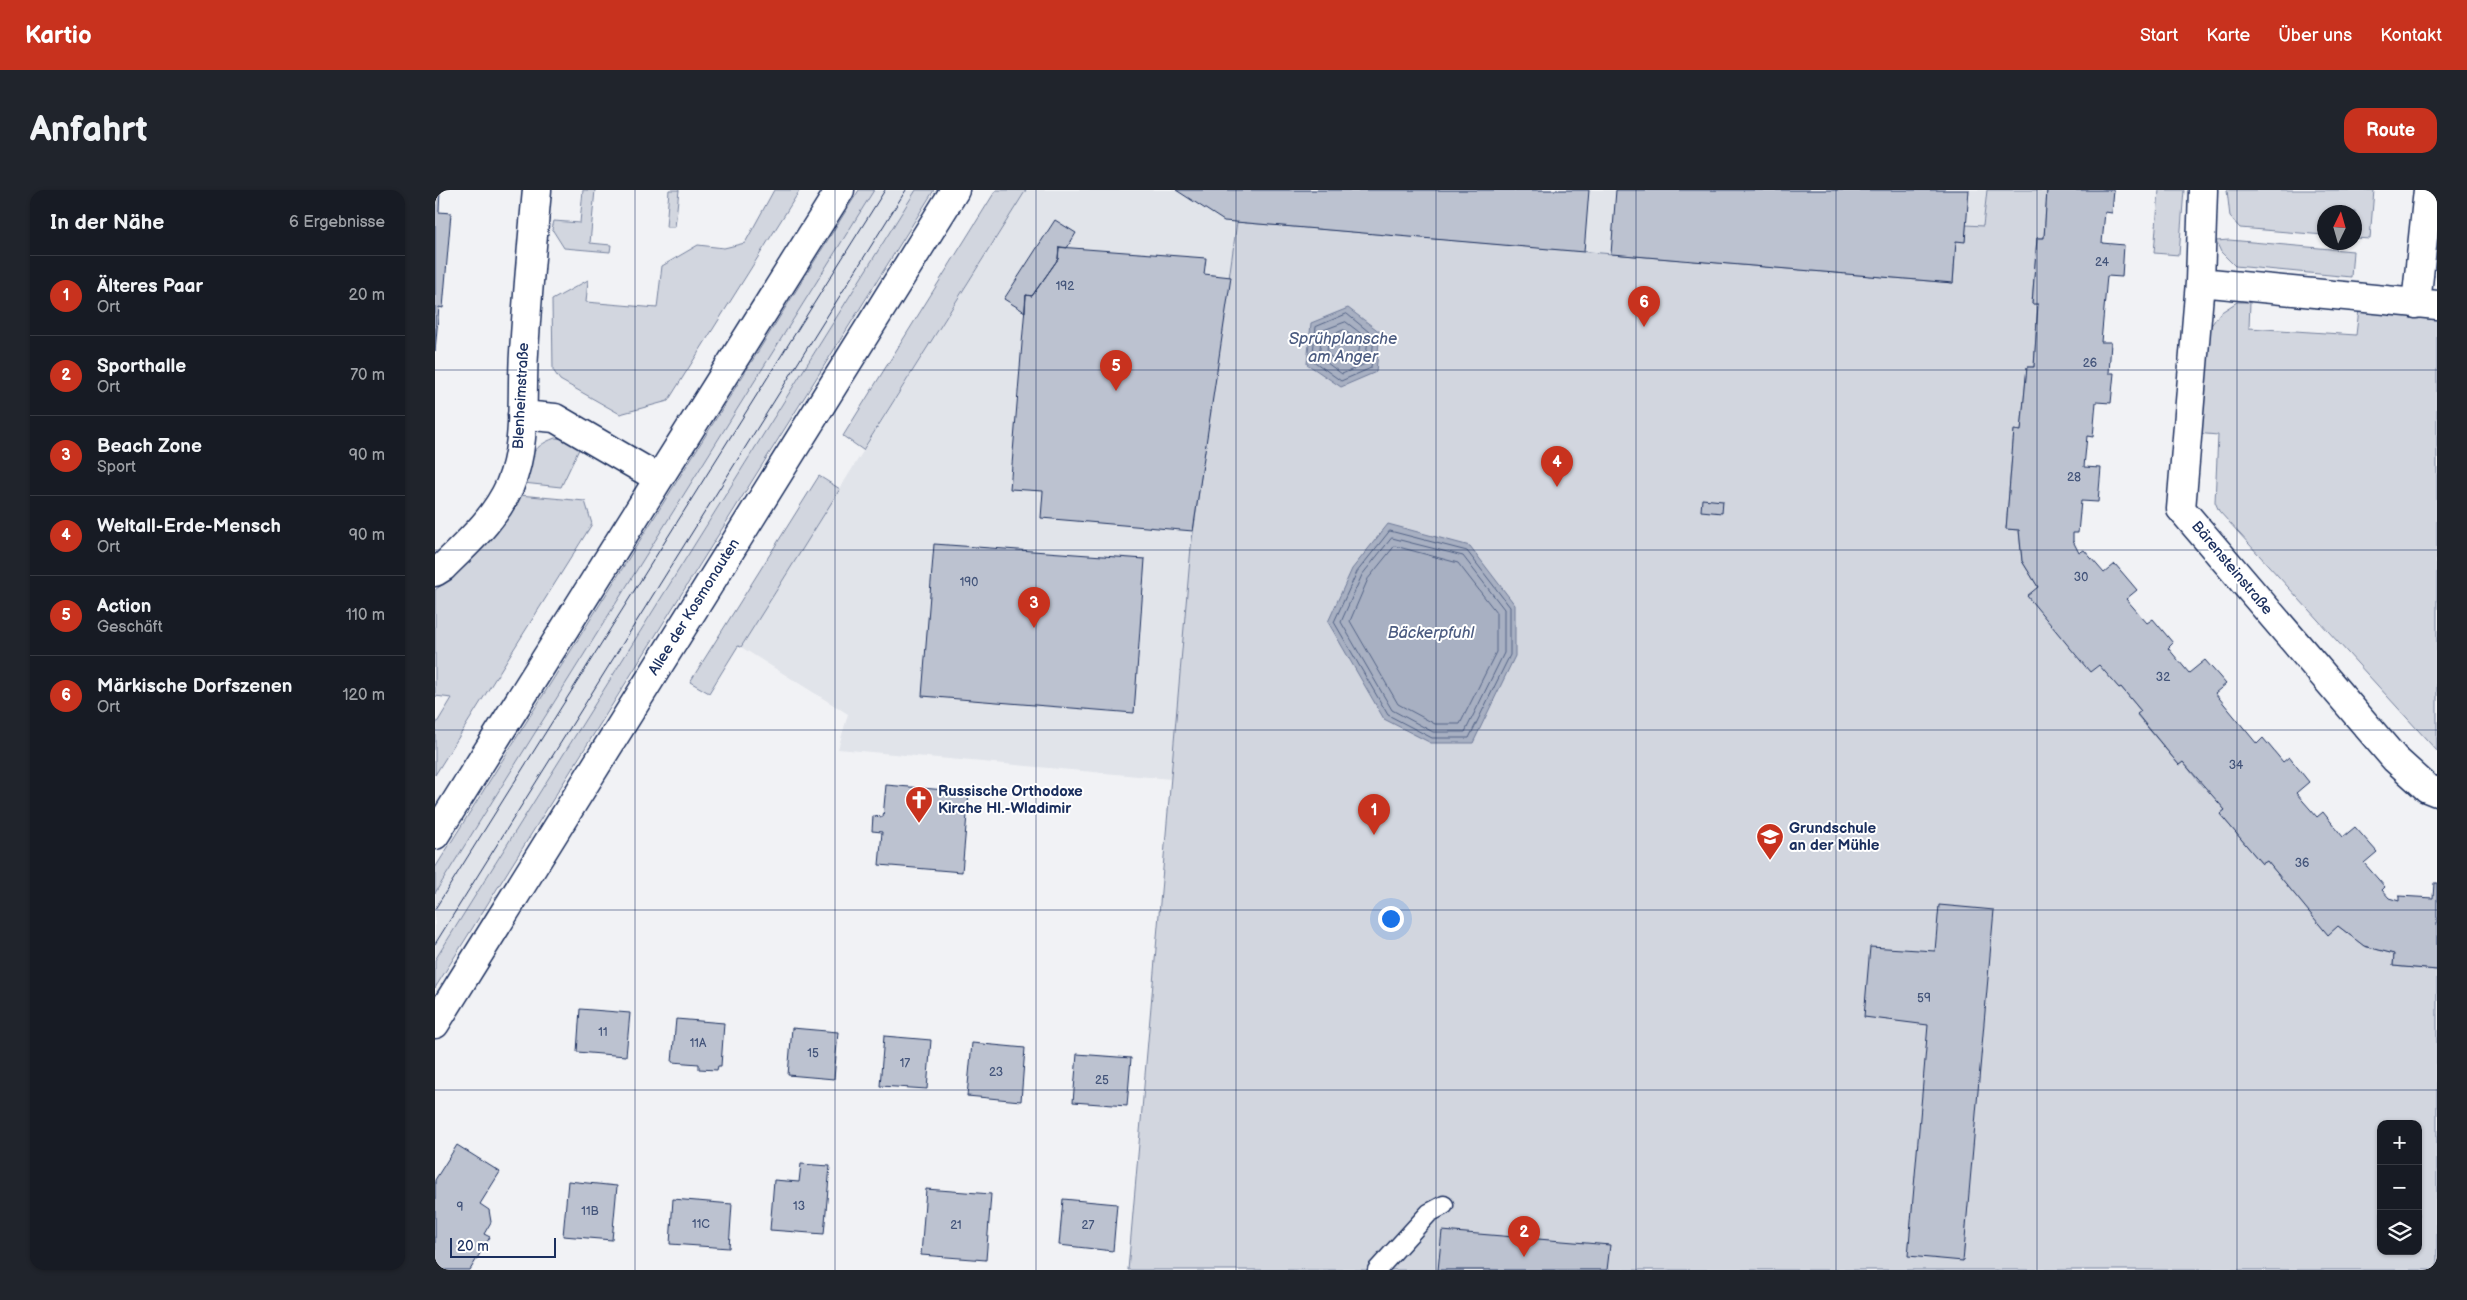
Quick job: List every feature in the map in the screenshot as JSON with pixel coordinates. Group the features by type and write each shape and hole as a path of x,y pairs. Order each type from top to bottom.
{"main road":[{"name":"Blenheimstraße","path":"435,572 443,567 492,518 510,485 518,456 522,415 523,356 537,190"},
{"path":"435,835 839,190"},
{"name":"Allee der Kosmonauten","path":"435,1024 955,190"},
{"name":"Bärensteinstraße","path":"2203,190 2200,282 2181,509 2395,760 2427,788 2437,792"},
{"path":"2200,282 2427,304 2428,190"},
{"path":"522,415 555,418 658,478"}],"lane":[{"path":"1377,1270 1429,1213 1444,1205"}],"shaded area":[{"path":"583,190 595,190 590,243 611,245 610,252 564,248 552,229 554,221 580,223"},
{"path":"669,190 679,190 675,227 666,227"},
{"path":"774,190 800,190 668,401 620,414 560,380 553,370 552,300 588,280 586,302 657,308 662,266 698,245 724,248 745,243"},
{"path":"859,190 874,190 435,893 435,868"},
{"path":"874,190 916,190 435,960 435,893"},
{"path":"916,190 934,190 435,988 435,960"},
{"path":"996,190 1026,190 863,450 843,436"},
{"path":"1026,190 1987,190 1983,227 1965,242 1956,241 1953,283 1238,222 1193,531 1171,779 838,749 848,714 741,647"},
{"path":"1987,190 2047,190 2044,238 2037,238 2032,304 2038,304 2034,367 2027,367 2021,431 2014,431 2006,529 2019,530 2022,561 2038,587 2119,688 2121,687 2141,711 2137,715 2179,765 2183,762 2203,787 2205,786 2225,810 2220,814 2262,864 2267,861 2328,934 2338,926 2364,946 2394,954 2393,966 2437,970 2437,1270 1128,1270 1191,547 1237,222 1953,283 1956,241 1965,241 1966,225 1983,226"},
{"path":"2159,190 2184,190 2179,255 2154,253"},
{"path":"2227,190 2374,190 2370,239 2362,238 2362,205 2317,205 2317,234 2240,228 2230,217"},
{"path":"2229,240 2317,248 2317,250 2353,251 2351,277 2235,266 2221,252 2216,241"},
{"path":"2237,302 2250,302 2249,328 2356,335 2359,309 2437,317 2437,751 2219,511 2215,502 2218,435 2195,433 2210,327 2220,313"},
{"path":"555,438 570,439 581,445 561,487 523,483 532,455 540,445"},
{"path":"819,476 840,489 741,647 738,646 709,693 690,682"},
{"path":"519,495 585,501 592,524 435,775 435,726 452,698 435,696 435,590 460,570 493,535"}],"water":[{"name":"Sprühplansche am Anger","path":"1348,308 1380,332 1376,372 1341,387 1307,364 1311,323"},
{"name":"Bäckerpfuhl","path":"1388,524 1470,546 1515,605 1515,656 1473,743 1431,743 1384,719 1328,622 1352,569"}],"building":[{"path":"435,190 440,190 439,212 451,213 443,308 439,307 435,351"},
{"path":"1176,190 1589,190 1584,252 1224,221"},
{"path":"1616,190 1969,190 1965,242 1956,241 1953,283 1611,254"},
{"path":"2047,190 2114,190 2112,213 2105,212 2102,243 2124,245 2122,277 2107,276 2101,342 2111,342 2109,373 2114,373 2111,403 2096,402 2093,437 2087,436 2084,467 2101,468 2098,502 2081,501 2078,533 2073,533 2073,541 2079,553 2084,550 2104,573 2115,564 2137,590 2126,599 2147,623 2153,619 2173,643 2168,648 2189,673 2205,660 2226,684 2215,693 2257,744 2263,738 2283,762 2289,757 2309,782 2296,793 2317,817 2323,812 2343,837 2355,827 2377,852 2364,863 2385,887 2382,890 2389,898 2399,901 2399,896 2433,898 2434,883 2437,883 2437,970 2393,966 2394,954 2364,946 2338,926 2328,935 2267,861 2262,864 2220,814 2225,810 2183,762 2179,765 2137,714 2141,711 2121,687 2119,688 2099,665 2090,672 2027,596 2038,587 2022,561 2019,530 2006,529 2014,430 2021,431 2027,367 2034,367 2038,304 2032,304 2037,238 2044,238"},
{"path":"1055,220 1076,233 1067,248 1059,247 1058,259 1032,296 1026,295 1025,312 1004,299"},
{"path":"1059,247 1206,258 1204,274 1231,277 1193,531 1041,518 1043,491 1010,489 1026,295 1032,296 1058,259"},
{"path":"1702,499 1723,501 1722,513 1701,511"},
{"path":"934,544 1145,559 1134,713 922,696"},
{"name":"Russische Orthodoxe Kirche Hl.-Wladimir","path":"886,785 969,792 962,872 879,865 882,832 872,831 873,816 883,817"},
{"path":"1939,905 1994,910 1963,1261 1908,1256 1928,1025 1864,1017 1870,947 1935,951"},
{"path":"580,1009 630,1013 626,1056 577,1052"},
{"path":"676,1019 724,1023 721,1066 718,1066 717,1070 699,1069 699,1064 672,1062"},
{"path":"792,1028 838,1032 834,1079 788,1075"},
{"path":"884,1036 931,1040 927,1089 880,1086"},
{"path":"972,1043 1025,1048 1021,1101 967,1096"},
{"path":"1077,1054 1131,1058 1127,1106 1073,1102"},
{"path":"457,1145 500,1172 480,1204 489,1210 491,1222 484,1234 490,1237 470,1270 442,1270 435,1266 435,1180"},
{"path":"801,1164 830,1166 824,1234 770,1230 774,1180 799,1182"},
{"path":"568,1181 617,1186 612,1240 563,1236"},
{"path":"926,1189 991,1194 986,1260 921,1255"},
{"path":"673,1199 732,1204 729,1248 670,1244"},
{"path":"1063,1199 1117,1204 1113,1251 1059,1245"},
{"path":"1442,1231 1610,1245 1607,1270 1438,1270"}],"tram line":[{"path":"435,909 885,190"},
{"path":"435,944 906,190"}],"place":[{"name":"Märkische Dorfszenen","path":"1644,327"},
{"name":"Action","path":"1116,391"},
{"name":"Weltall-Erde-Mensch","path":"1557,487"},
{"name":"Beach Zone","path":"1034,628"},
{"name":"Russische Orthodoxe Kirche Hl.-Wladimir","path":"919,824"},
{"name":"Älteres Paar","path":"1374,835"},
{"name":"Grundschule an der Mühle","path":"1770,861"},
{"name":"Sporthalle","path":"1524,1257"}]}
